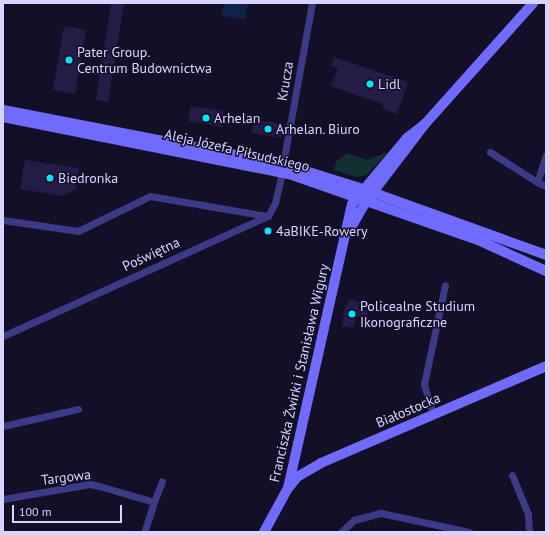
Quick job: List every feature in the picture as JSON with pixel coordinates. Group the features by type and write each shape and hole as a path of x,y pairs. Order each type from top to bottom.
{"main road":[{"name":"Franciszka Żwirki i Stanisława Wigury","path":"264,532 288,488 344,240 360,192 410,141 533,3"},
{"name":"Aleja Józefa Piłsudskiego","path":"3,110 282,168 360,192 496,247 546,271"},
{"name":"Aleja Józefa Piłsudskiego","path":"3,117 282,168"},
{"name":"Franciszka Żwirki i Stanisława Wigury","path":"344,240 370,196 410,141"},
{"name":"Aleja Józefa Piłsudskiego","path":"370,196 546,255"},
{"name":"Białostocka","path":"288,488 306,470 546,366"}],"street":[{"name":"Krucza","path":"282,168 312,3"},
{"path":"490,152 536,182 546,186"},
{"path":"536,182 546,155"},
{"path":"3,220 78,231 150,196 268,216 275,203 282,168"},
{"name":"Poświętna","path":"3,336 268,216"},
{"path":"433,414 424,384 444,285"},
{"path":"3,426 78,409"},
{"path":"512,475 528,514 529,532"},
{"path":"144,532 162,481"},
{"name":"Targowa","path":"3,499 90,484 154,502"},
{"path":"341,532 354,520 381,513 469,532"}],"green space":[{"path":"388,152 367,175 356,177 334,170 336,161 348,153 367,160"}],"water":[{"path":"224,3 248,3 245,19 221,16"}],"building":[{"path":"111,3 124,3 108,102 96,100"},
{"name":"Pater Group. Centrum Budownictwa","path":"64,26 86,30 75,94 53,90"},
{"name":"Lidl","path":"334,57 408,82 397,114 382,109 383,104 331,86 338,68 331,66"},
{"name":"Arhelan","path":"191,106 223,111 222,127 188,121"},
{"name":"Arhelan. Biuro","path":"254,119 284,125 282,138 252,133"},
{"name":"Biedronka","path":"25,160 79,168 76,189 63,196 20,189"},
{"name":"Policealne Studium Ikonograficzne","path":"349,299 360,302 358,308 368,311 366,318 356,316 353,328 342,326 345,305 347,306"}],"place":[{"name":"Pater Group. Centrum Budownictwa","path":"69,60"},
{"name":"Lidl","path":"370,84"},
{"name":"Arhelan","path":"206,118"},
{"name":"Arhelan. Biuro","path":"268,129"},
{"name":"Biedronka","path":"50,178"},
{"name":"4aBIKE-Rowery","path":"268,231"},
{"name":"Policealne Studium Ikonograficzne","path":"352,314"}]}
